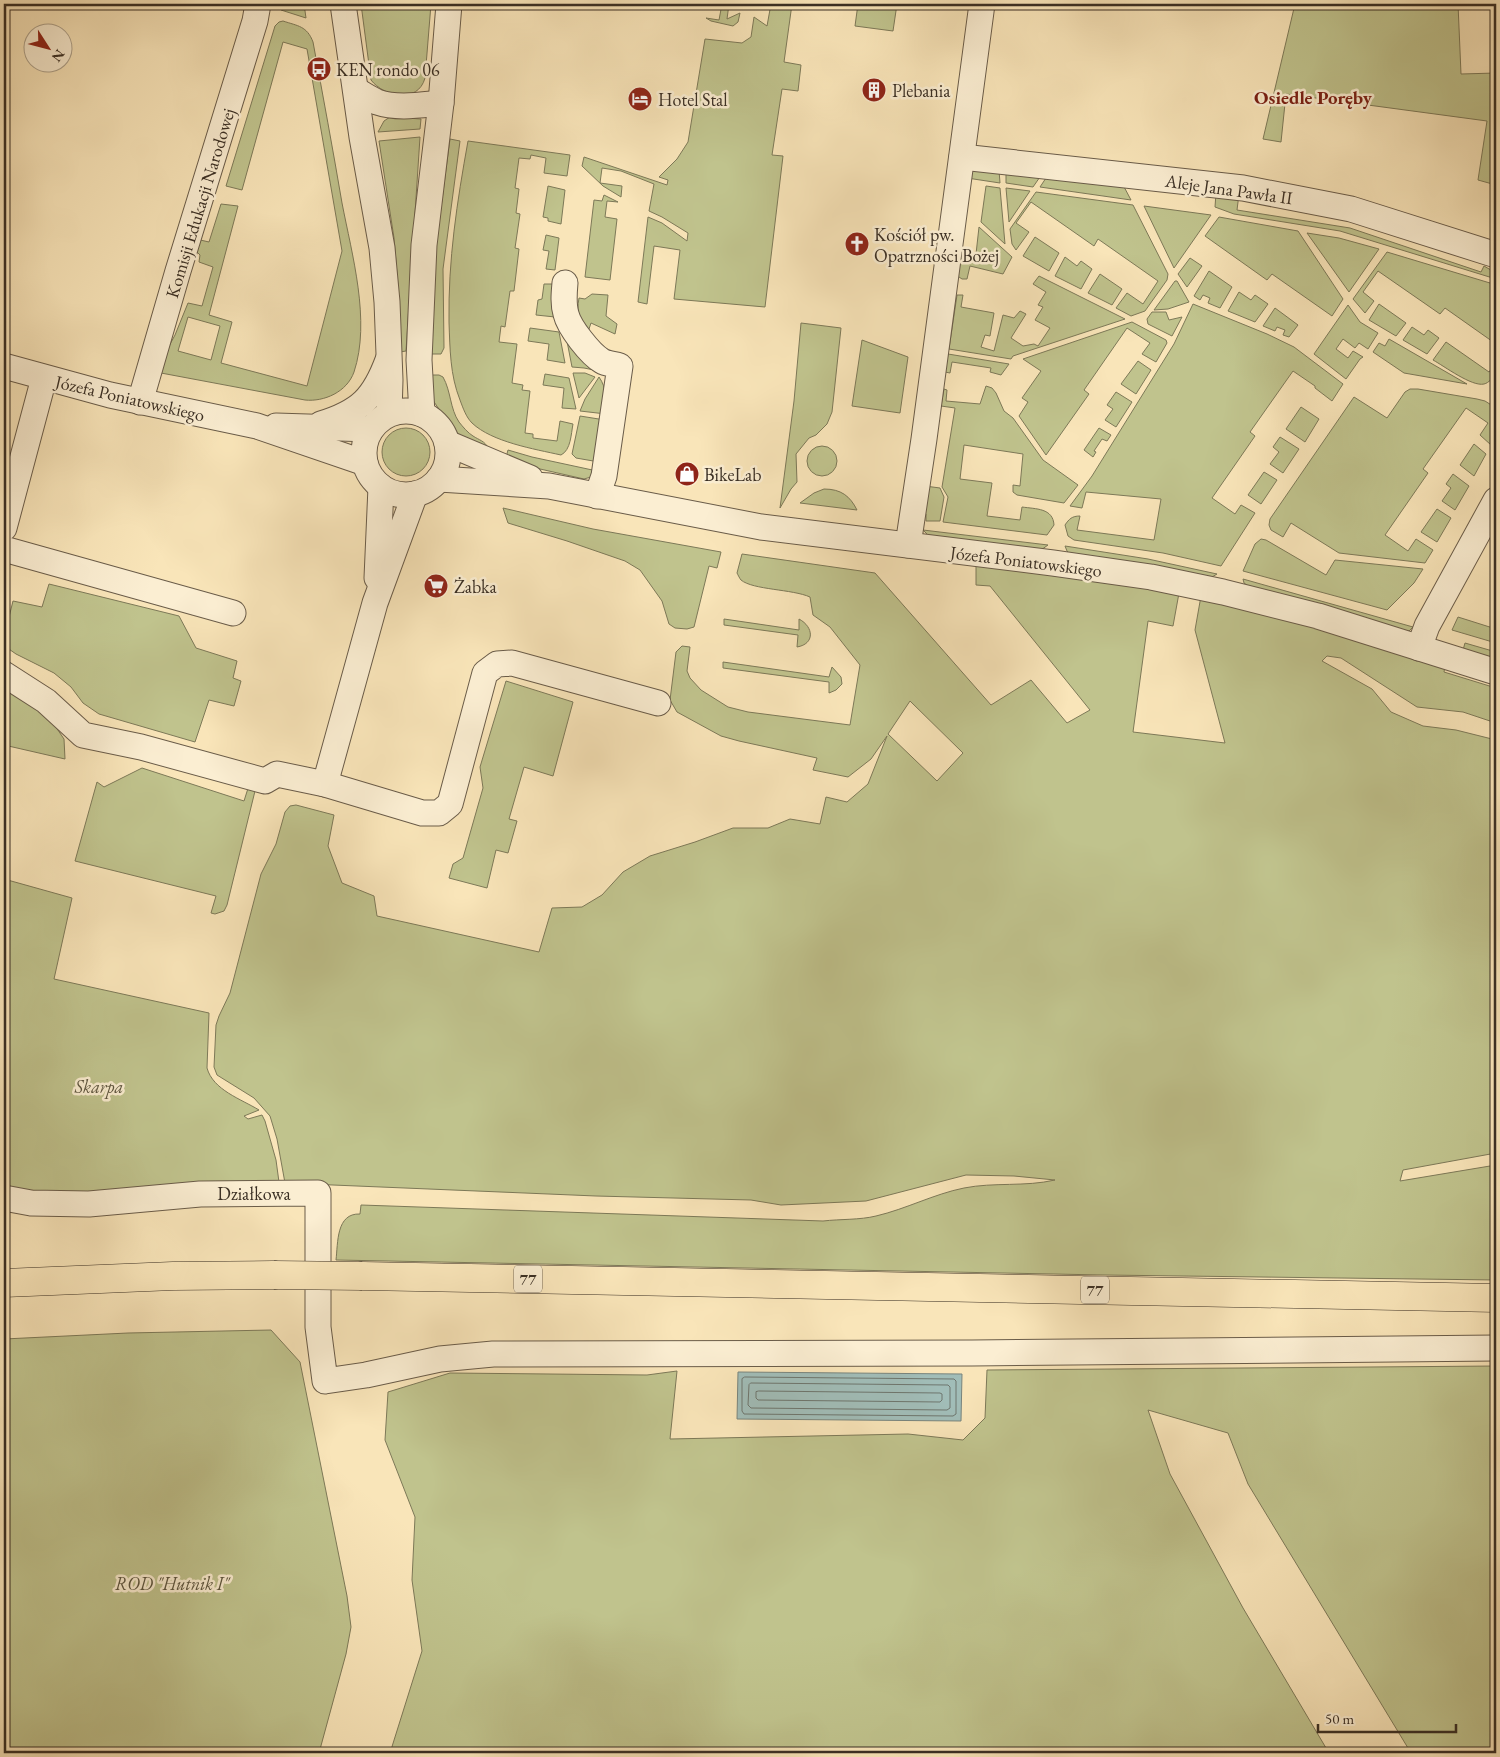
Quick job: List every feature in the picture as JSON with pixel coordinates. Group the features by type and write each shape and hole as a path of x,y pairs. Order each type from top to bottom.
{"main road":[{"name":"77","path":"4,1283 163,1276 274,1275 1496,1298"}],"street":[{"name":"Komisji Edukacji Narodowej","path":"140,402 178,271 253,29 258,4"},
{"path":"342,4 362,137 382,248 387,302 390,387 380,421 366,440 364,451 365,463 372,479 381,487 393,493 402,495 415,494 430,487 439,480 448,457 447,443 441,429 422,414 410,411 399,411 380,421"},
{"path":"422,414 419,360 424,245 441,103 450,4"},
{"path":"908,546 982,4"},
{"path":"356,90 377,102 396,106 441,103"},
{"name":"Aleje Jana Pawła II","path":"962,157 1243,188 1351,209 1494,255"},
{"path":"565,283 564,302 570,325 593,354 601,360 620,366 604,476 597,496"},
{"path":"315,426 343,417 355,410 376,388 388,360"},
{"name":"Józefa Poniatowskiego","path":"4,366 140,402 257,426 365,463"},
{"path":"4,528 44,378"},
{"name":"Józefa Poniatowskiego","path":"257,426 315,426 380,421"},
{"name":"Józefa Poniatowskiego","path":"447,443 548,486"},
{"name":"Józefa Poniatowskiego","path":"439,480 548,486 761,527 1151,577 1318,616 1496,672"},
{"path":"375,603 381,487"},
{"path":"325,784 375,603 415,494"},
{"path":"1419,648 1427,626 1496,500"},
{"path":"4,549 233,613"},
{"path":"4,674 46,700 82,735 140,747 265,781 277,774 325,784 422,812 439,813 450,804 485,673 497,664 512,663 658,703"},
{"name":"Działkowa","path":"4,1198 31,1203 88,1204 200,1194 318,1194 318,1327 325,1381 366,1375 440,1358 493,1354 972,1353 1496,1348"}],"green space":[{"path":"276,4 304,4 306,18 281,10"},
{"path":"361,4 431,4 425,78 415,92 408,95 392,94 384,91 371,80"},
{"path":"722,4 729,4 727,19 740,13 738,22 733,26 706,18 719,20"},
{"path":"771,4 792,4 784,62 801,65 798,91 782,89 772,155 783,156 765,307 674,299 680,250 654,246 647,304 638,302 648,217 662,223 687,241 688,233 649,211 654,184 621,171 602,168 600,183 622,186 621,197 603,186 582,166 584,157 667,185 668,180 659,177 677,159 688,142 705,39 742,43 751,37 754,17 767,26"},
{"path":"858,4 897,4 893,31 855,26"},
{"path":"1295,4 1458,4 1461,74 1496,73 1496,185 1478,180 1487,121 1286,94 1281,142 1263,139"},
{"path":"283,21 301,27 308,33 313,42 355,266 360,310 359,352 351,379 334,394 312,400 161,373 168,348 188,303 202,306 213,267 199,262 200,255 194,249 196,239 209,242 221,204 238,206 209,315 232,322 221,363 307,386 342,251 307,49 283,42 242,190 226,186 275,26","holes":["188,317 220,326 211,360 178,351"]},
{"path":"390,117 421,119 420,129 378,132 384,121"},
{"path":"420,137 406,351 400,352 394,238 379,141"},
{"path":"450,139 460,141 443,269 444,348 441,354 426,354 437,238"},
{"path":"468,141 570,155 567,176 544,173 546,158 531,155 530,159 519,158 515,188 519,189 516,213 520,214 515,248 519,249 514,291 510,291 505,327 501,326 499,342 517,344 512,383 523,385 522,390 530,391 525,433 533,434 533,438 557,441 560,421 573,424 569,446 561,455 514,444 480,430 468,418 457,391 450,352 450,276 457,209"},
{"path":"971,169 999,170 1000,183 967,178"},
{"path":"1006,171 1042,174 1033,187 1006,183"},
{"path":"1048,175 1122,183 1131,200 1040,187"},
{"path":"548,186 565,190 561,224 548,221 548,218 543,217"},
{"path":"986,186 1000,188 1005,244 981,222"},
{"path":"1006,188 1030,191 1009,222"},
{"path":"1036,192 1133,205 1168,274 1167,280 1145,311 1131,316 1116,308 1127,293 1143,304 1158,281 1098,239 1094,246 1031,202 1016,223 1029,232 1016,250 1012,244 1010,229"},
{"path":"1216,193 1239,194 1237,210 1350,228 1481,272 1484,266 1496,273 1496,279 1340,231 1234,214 1215,207"},
{"path":"604,195 618,202 607,201 605,217 617,219 610,280 585,277 594,200 602,201"},
{"path":"1144,206 1211,215 1174,268"},
{"path":"1219,217 1298,231 1343,299 1332,316 1272,274 1267,280 1205,236"},
{"path":"979,227 1012,257 1003,274 970,266 967,279 962,279 956,275 959,251 976,254"},
{"path":"1307,233 1339,238 1379,249 1349,292"},
{"path":"546,235 559,238 555,270 546,269 549,251 543,250"},
{"path":"1035,237 1059,253 1049,271 1023,256"},
{"path":"1387,252 1490,283 1496,283 1496,344 1445,308 1440,314 1378,271 1363,292 1374,301 1365,313 1353,299"},
{"path":"1065,257 1077,266 1081,261 1092,269 1081,289 1055,276"},
{"path":"1190,258 1202,266 1187,287 1178,274"},
{"path":"1209,271 1232,287 1220,308 1208,303 1210,298 1203,295 1200,300 1194,296"},
{"path":"1100,274 1122,289 1112,305 1088,293"},
{"path":"1039,276 1125,319 1013,356 1011,359 949,349 957,295 963,295 961,307 994,313 990,336 985,335 981,347 994,351 1003,315 1014,318 1020,311 1026,314 1011,338 1023,346 1034,344 1038,346 1050,328 1035,320 1043,307 1038,305 1046,292 1033,284"},
{"path":"1175,281 1177,281 1189,302 1168,309 1154,310"},
{"path":"544,284 554,284 555,317 536,315 538,300 542,299"},
{"path":"1239,292 1251,300 1255,295 1268,304 1255,322 1228,311"},
{"path":"592,294 608,295 606,316 617,324 615,334 591,323 587,335 579,317 578,303 579,298 585,299"},
{"path":"1193,304 1294,347 1343,384 1332,401 1315,386 1293,371 1250,432 1255,436 1212,498 1235,514 1241,505 1255,513 1221,566 1163,553 1074,540 1068,536 1065,525 1071,518 1080,516 1077,530 1154,540 1161,499 1086,492 1082,508 1070,506 1092,476 1174,344"},
{"path":"1379,304 1406,323 1396,336 1369,320"},
{"path":"1348,305 1360,322 1378,333 1368,349 1359,343 1355,348 1343,339 1336,349 1348,358 1353,351 1363,357 1346,379 1314,354"},
{"path":"1275,308 1298,325 1289,337 1283,335 1285,330 1277,327 1275,331 1263,326"},
{"path":"1152,312 1166,312 1169,320 1182,317 1172,336 1148,324 1147,319"},
{"path":"1132,322 1166,340 1167,343 1156,362 1142,354 1150,343 1127,328 1084,390 1089,394 1046,455 1019,416 1028,402 1022,398 1041,371 1023,359"},
{"path":"801,323 841,328 832,412 827,424 816,435 809,438 796,454 797,482 780,508 794,401"},
{"path":"1412,327 1424,335 1428,330 1439,338 1427,354 1403,340"},
{"path":"530,328 559,332 565,363 547,360 549,344 528,341"},
{"path":"566,336 594,370 572,367"},
{"path":"1389,339 1467,384 1404,373 1373,352 1379,343 1385,346"},
{"path":"862,340 908,357 900,413 852,406"},
{"path":"1446,342 1489,372 1496,363 1496,374 1488,382 1479,384 1465,379 1433,360"},
{"path":"948,354 1009,364 1001,375 990,372 991,368 952,362 950,373 945,372"},
{"path":"1138,361 1151,370 1136,394 1121,384"},
{"path":"573,373 585,373 595,377 579,398"},
{"path":"545,374 569,378 576,409 562,408 564,388 543,385"},
{"path":"427,375 443,377 459,422 469,433 484,442 488,448 458,437 430,396"},
{"path":"599,377 605,390 606,414 580,411 585,399"},
{"path":"986,386 992,388 996,393 1004,411 1013,418 1043,460 1078,485 1064,503 1017,495 1013,492 1013,485 1020,486 1023,454 964,445 960,479 992,483 987,516 1020,520 1022,507 1047,512 1051,515 1054,525 1047,535 943,522 948,497 942,487 955,408 941,406 944,389 947,390 946,401 980,404"},
{"path":"1410,389 1477,399 1485,401 1496,408 1496,436 1491,445 1480,435 1488,423 1466,408 1423,469 1428,473 1385,535 1408,551 1416,539 1433,550 1425,563 1339,553 1291,523 1283,537 1271,530 1269,525 1270,519 1354,397 1387,418 1405,392"},
{"path":"1116,392 1132,402 1116,427 1105,420 1113,409 1107,405"},
{"path":"1301,407 1319,419 1305,442 1286,429"},
{"path":"580,416 605,420 599,462 576,458 572,454"},
{"path":"401,428 411,428 420,432 426,438 429,443 429,461 420,472 411,476 401,476 392,472 386,466 382,457 382,447 386,438 392,432"},
{"path":"1099,428 1111,435 1107,441 1102,439 1094,451 1096,452 1093,457 1084,450"},
{"path":"1280,437 1299,449 1283,473 1270,464 1279,452 1273,447"},
{"path":"1474,444 1486,454 1474,476 1460,465"},
{"path":"822,446 833,450 837,461 833,472 822,476 811,472 807,461 811,450"},
{"path":"508,450 597,471 591,477 584,479 505,461"},
{"path":"1264,472 1277,480 1261,504 1248,495"},
{"path":"1453,474 1469,486 1455,510 1442,501 1451,488 1446,484"},
{"path":"925,486 940,488 944,497 940,521 926,521 926,514 921,513"},
{"path":"824,489 835,490 844,494 857,510 800,503 814,493"},
{"path":"503,508 593,529 721,552 717,568 709,566 694,627 687,629 675,628 669,624 662,601 640,570 625,561 508,523"},
{"path":"1437,509 1451,518 1437,542 1421,532"},
{"path":"923,530 1048,545 1041,550 930,537"},
{"path":"1261,539 1266,540 1326,575 1335,560 1423,569 1414,583 1387,610 1243,571 1255,544"},
{"path":"1065,546 1148,559 1217,574 1212,577 1071,555"},
{"path":"742,554 875,573 991,705 1031,680 1067,723 1090,710 990,586 976,585 976,565 1179,593 1173,626 1148,621 1133,732 1225,743 1195,630 1201,596 1265,611 1445,666 1444,672 1496,688 1496,723 1463,712 1417,707 1341,658 1327,656 1322,661 1372,689 1391,712 1423,726 1456,730 1496,740 1496,1153 1403,1170 1400,1181 1496,1165 1496,1280 1104,1275 336,1260 338,1238 342,1224 346,1218 360,1214 361,1205 823,1221 876,1216 942,1194 975,1186 1055,1180 1014,1176 966,1175 866,1201 781,1205 751,1200 596,1196 285,1183 277,1139 270,1116 254,1098 217,1075 214,1067 216,1025 230,993 261,874 276,844 285,812 290,806 296,805 334,815 328,846 342,883 374,896 377,916 539,952 552,908 582,907 602,895 623,872 650,856 733,828 768,828 790,819 820,824 826,797 847,802 868,784 887,736 871,759 848,777 813,770 817,758 721,736 677,712 670,700 676,652 682,646 690,647 687,671 690,678 701,690 728,707 748,712 850,725 860,665 830,627 813,615 810,597 793,592 754,586 741,580 737,573","holes":["910,701 963,753 937,781 888,734"]},
{"path":"1243,579 1413,627 1409,631 1402,632 1251,588 1244,583"},
{"path":"49,584 179,616 196,648 237,661 233,678 241,681 234,706 209,700 195,742 99,714 83,703 71,687 54,673 6,647 4,637 13,601 42,607"},
{"path":"1458,617 1496,629 1496,643 1452,630"},
{"path":"724,619 799,630 799,619 808,626 810,635 807,642 797,647 798,635 724,625"},
{"path":"1465,643 1496,652 1496,661 1463,650"},
{"path":"723,662 829,677 832,667 841,677 842,684 836,690 829,693 829,682 723,668"},
{"path":"506,681 573,702 553,776 524,767 509,819 517,821 508,853 496,850 487,888 449,878 453,864 463,858 483,788 480,767"},
{"path":"4,686 45,711 64,739 65,759 4,745"},
{"path":"142,768 244,801 250,782 255,791 224,911 215,914 211,913 216,896 75,861 97,782 104,787"},
{"name":"Skarpa","path":"4,879 72,898 54,979 209,1013 207,1068 210,1076 221,1088 259,1110 244,1116 248,1119 262,1115 276,1160 279,1182 87,1196 4,1191"},
{"name":"ROD \"Hutnik I\"","path":"271,1330 300,1362 347,1596 351,1627 346,1654 319,1753 4,1753 4,1339 128,1333"},
{"path":"1496,1366 1496,1753 1411,1753 1248,1484 1228,1433 1148,1410 1170,1474 1243,1608 1329,1753 390,1753 422,1651 412,1580 415,1517 385,1440 388,1392 450,1373 647,1375 677,1371 670,1439 908,1434 963,1440 985,1418 987,1370"}],"water":[{"path":"738,1372 962,1374 961,1421 737,1419"}],"place":[{"name":"KEN rondo 06","path":"319,69"},
{"name":"Plebania","path":"874,90"},
{"name":"Hotel Stal","path":"640,99"},
{"name":"Kościół pw. Opatrzności Bożej","path":"857,244"},
{"name":"BikeLab","path":"687,474"},
{"name":"Żabka","path":"436,586"}],"district":[{"name":"Osiedle Poręby","path":"1313,97"}]}
